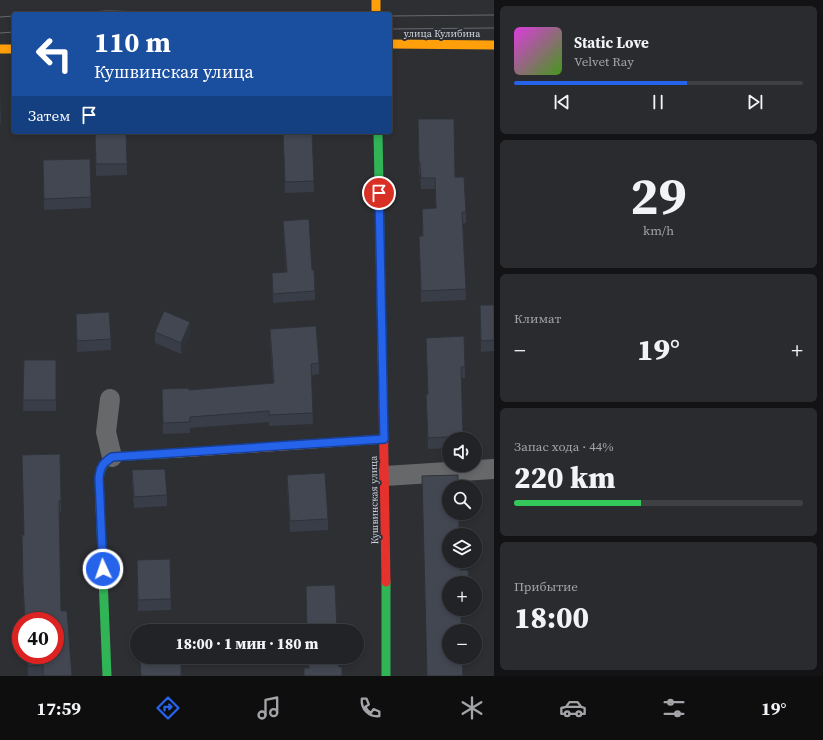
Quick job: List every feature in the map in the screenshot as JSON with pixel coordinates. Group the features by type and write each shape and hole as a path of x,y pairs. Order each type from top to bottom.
{"street":[{"path":"376,0 376,12"},
{"name":"улица Кулибина","path":"392,44 494,44"},
{"path":"0,50 12,49"},
{"name":"Кушвинская улица","path":"378,134 385,476 386,676"},
{"path":"110,399 106,432 112,457"},
{"path":"107,676 99,478 99,471 104,462 112,457 384,439"},
{"path":"385,476 494,469"}],"building":[{"path":"418,119 454,119 455,177 464,177 466,212 462,212 466,289 421,291 419,236 423,236 422,209 436,208 435,178 421,178 420,162 419,163"},
{"path":"95,134 126,134 127,164 96,164"},
{"path":"283,134 312,134 314,181 285,182"},
{"path":"90,159 91,197 44,199 43,160"},
{"path":"309,219 312,270 314,270 315,291 273,294 272,273 287,272 283,221"},
{"path":"480,305 494,305 494,340 481,341"},
{"path":"164,311 190,322 181,343 155,332"},
{"path":"109,312 111,339 77,341 76,314"},
{"path":"316,326 319,363 311,364 313,413 269,415 269,411 190,417 190,422 163,423 162,389 189,388 189,390 274,383 270,329"},
{"path":"464,336 465,367 461,367 463,432 442,432 442,437 428,438 426,338"},
{"path":"24,360 56,360 56,400 23,400"},
{"path":"60,454 61,500 59,501 61,611 67,611 72,676 43,676 43,665 28,666 28,664 64,664 64,612 25,612 22,535 24,535 22,455"},
{"path":"165,469 167,495 134,497 132,470"},
{"path":"325,473 328,519 290,521 287,475"},
{"path":"458,475 458,480 442,480 442,520 459,520 459,528 442,528 442,568 460,568 460,570 468,570 468,576 442,576 442,616 461,616 461,624 442,624 442,664 462,664 463,676 427,676 422,476"},
{"path":"170,559 171,599 138,600 137,560"},
{"path":"335,585 337,624 307,624 306,586"},
{"path":"140,664 181,664 181,676 141,676"},
{"path":"309,664 339,664 339,667 342,667 342,676 304,676 304,668 309,668"}],"tram line":[{"path":"90,12 160,12"},
{"path":"392,16 494,15"},
{"path":"0,17 12,16"},
{"path":"392,29 494,28"},
{"path":"0,33 12,32"}],"traffic: fast":[{"path":"378,134 383,399"},
{"path":"107,676 99,478 100,471 112,457 179,453"},
{"path":"386,582 386,676"}],"traffic: slow":[{"path":"376,0 376,12"},
{"path":"392,44 494,45"},
{"path":"0,49 12,49"},
{"path":"179,453 384,439"}],"traffic: jam":[{"path":"383,399 386,582"}],"route":[{"path":"103,569 99,471 104,462 112,457 384,439 379,193"}]}
